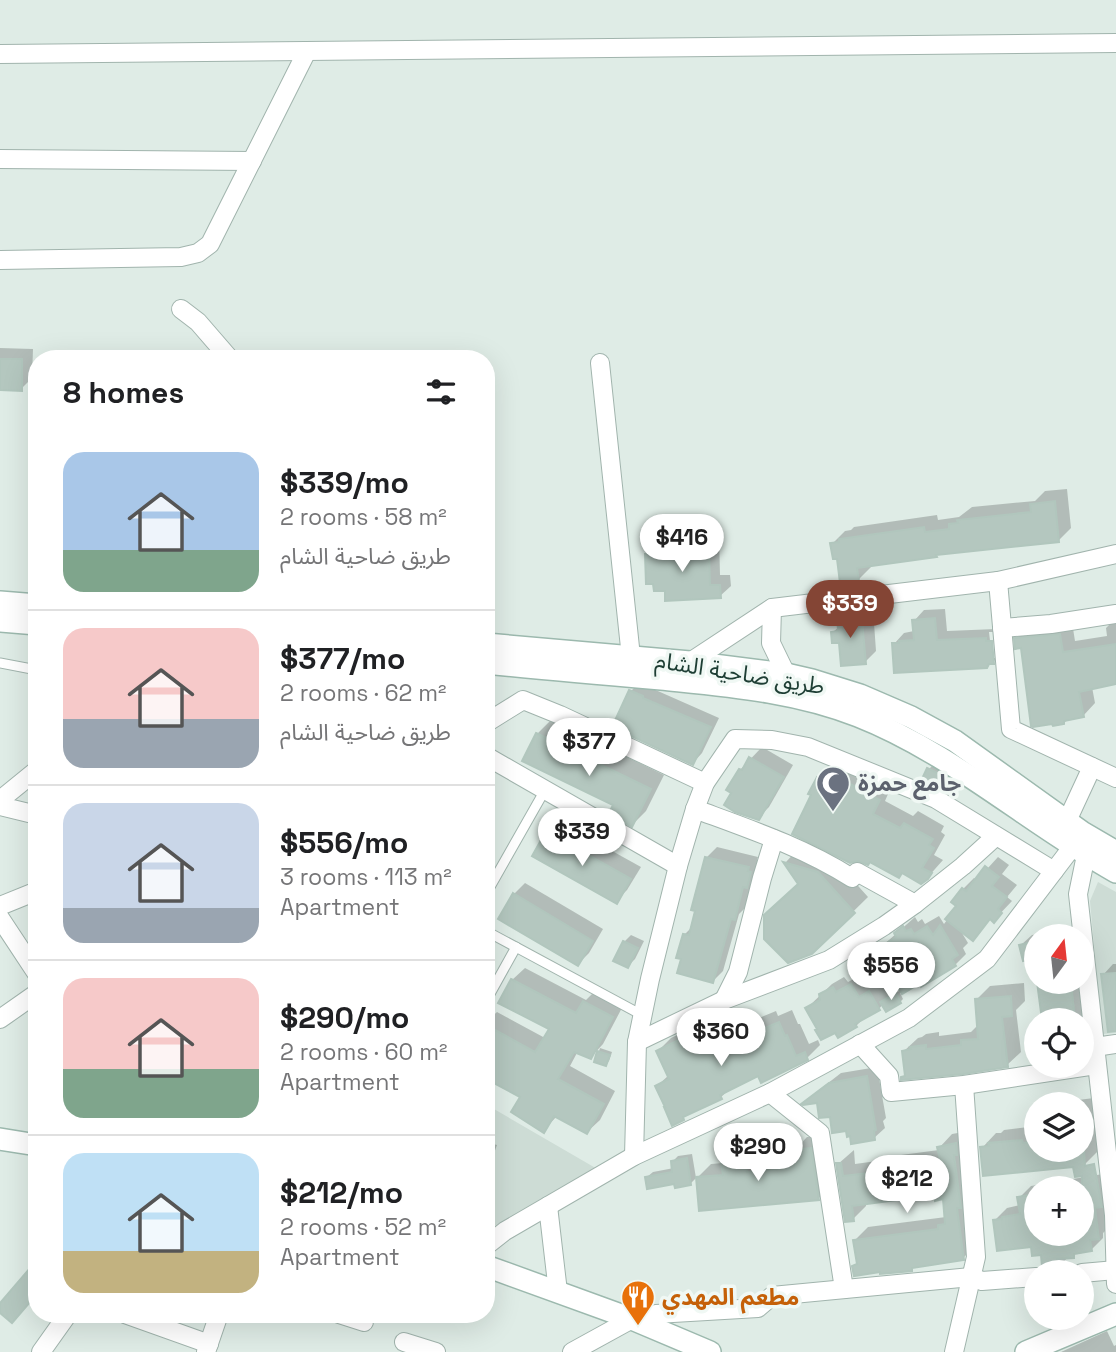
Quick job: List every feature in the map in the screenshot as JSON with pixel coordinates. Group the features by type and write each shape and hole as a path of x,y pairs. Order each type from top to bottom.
{"main road":[{"path":"0,602 28,604"},
{"path":"0,621 28,623"},
{"name":"طريق ضاحية الشام","path":"495,645 690,662 786,674 860,695 955,741 1082,832 1116,852"},
{"name":"طريق ضاحية الشام","path":"495,664 744,687 803,699 858,716 942,758 1116,872"},
{"path":"0,1139 28,1143"},
{"path":"495,1269 632,1319 710,1352"},
{"path":"1026,1352 1116,1314"}],"street":[{"path":"0,54 1116,43"},
{"path":"0,260 181,257 198,253 210,244 307,51"},
{"path":"0,159 252,160"},
{"path":"181,309 198,322 222,350"},
{"path":"600,363 631,657"},
{"path":"690,662 772,608 998,581 1116,554"},
{"path":"998,581 1011,729 1116,778"},
{"path":"772,608 771,643 786,674"},
{"path":"1002,628 1116,614"},
{"path":"495,717 523,700 705,783"},
{"path":"634,1156 637,1042 678,866 705,783 735,739 772,740 808,747 936,799 1054,871"},
{"path":"495,761 678,866"},
{"path":"1067,821 1092,767"},
{"path":"0,800 28,777"},
{"path":"0,806 28,813"},
{"path":"695,809 804,851 852,878 857,872 915,904"},
{"path":"637,1042 724,1000 829,960 915,904 996,836"},
{"path":"724,1000 738,972 774,839"},
{"path":"495,1239 634,1156 770,1094 909,1017 987,959 1054,871 1079,850"},
{"path":"1079,850 1078,894 1095,1056 1110,1136 1116,1284"},
{"path":"0,905 28,894"},
{"path":"2,925 28,961"},
{"path":"0,1019 28,999"},
{"path":"860,1044 889,1076 891,1092 964,1085 1095,1056 1116,1044"},
{"path":"954,1352 976,1257 964,1085"},
{"path":"770,1094 820,1133 844,1289"},
{"path":"548,1206 558,1292"},
{"path":"1094,1272 1116,1270"},
{"path":"572,1352 632,1319 656,1314 758,1308 772,1296 971,1277 982,1281 1024,1278"},
{"path":"41,1352 62,1323"},
{"path":"147,1323 208,1348 216,1323"},
{"path":"404,1342 436,1352"}],"lane":[{"path":"0,663 28,668"},
{"path":"495,878 545,790"},
{"path":"495,936 642,1015"},
{"path":"495,985 516,947"}],"shaded area":[{"path":"1098,882 1116,892 1116,1033 1102,1034 1090,901"},
{"path":"495,1110 599,1170 495,1226"}],"building":[{"path":"0,359 22,359 22,391 0,390"},
{"path":"1055,501 1059,542 936,555 937,557 857,568 859,581 840,583 837,559 833,559 830,543 839,542 839,539 924,527 925,532 949,529 949,524 958,523 957,520 1031,512 1030,504"},
{"path":"709,544 710,585 720,585 721,598 665,601 665,591 654,591 653,584 646,584 645,554 686,553 686,545"},
{"path":"854,611 854,620 862,620 866,664 841,666 839,643 832,643 831,632 838,631 837,613"},
{"path":"935,618 937,640 986,638 986,641 992,641 994,664 989,664 987,668 894,673 892,643 914,640 912,620"},
{"path":"1060,634 1063,652 1116,644 1116,684 1079,692 1084,717 1064,721 1064,724 1033,727 1021,648 1015,649 1014,638"},
{"path":"629,690 711,727 693,765 612,727"},
{"path":"536,733 651,789 632,827 609,813 613,805 522,761"},
{"path":"749,757 784,777 759,820 735,812 724,805 731,793 726,790"},
{"path":"927,768 946,777 940,788 921,781"},
{"path":"817,777 831,784 833,779 840,782 841,779 856,787 880,800 873,814 900,828 904,823 933,839 929,845 934,848 922,868 932,873 928,879 921,884 902,873 899,878 870,862 868,865 858,861 850,863 792,834"},
{"path":"546,831 631,879 617,904 532,856"},
{"path":"705,857 749,867 748,871 751,872 747,888 743,887 735,920 731,919 713,983 677,973 681,959 676,958 683,934 689,935 695,911 691,910"},
{"path":"783,862 818,872 855,913 812,954 788,963 764,939 764,915 798,884"},
{"path":"985,866 999,877 992,886 1007,897 998,909 1002,913 994,923 990,919 973,941 945,919 956,906 951,902 962,888 966,891"},
{"path":"513,893 593,941 578,966 498,919"},
{"path":"940,925 958,955 952,959 956,966 921,987 919,984 902,994 877,949 896,937 894,933 903,926 906,931 911,929 914,934 927,926 933,935"},
{"path":"623,941 638,948 628,968 613,961"},
{"path":"1024,944 1024,961 1023,961 1019,945"},
{"path":"1116,973 1116,1031 1108,1032 1101,974"},
{"path":"511,979 576,1013 583,1001 613,1017 591,1059 574,1052 558,1079 604,1104 587,1134 554,1116 544,1133 511,1112 520,1097 495,1084 495,1030 535,1052 549,1029 498,1003"},
{"path":"851,984 859,997 869,991 880,1010 855,1024 857,1027 838,1038 835,1033 821,1040 805,1008 820,1000 819,994 833,987 836,992"},
{"path":"896,993 901,1003 886,1012 880,1002"},
{"path":"1039,994 1072,994 1074,1008 1040,1008"},
{"path":"1011,996 1012,1016 1002,1017 1008,1067 901,1080 901,1077 905,1076 902,1051 926,1045 926,1049 961,1045 961,1040 978,1039 975,999"},
{"path":"779,1022 796,1056 805,1052 808,1060 761,1083 758,1076 720,1095 722,1099 683,1117 684,1120 672,1126 655,1086 669,1079 656,1051 695,1032 701,1043 704,1041 708,1048 720,1043 721,1047 746,1036 744,1031 762,1023 765,1028"},
{"path":"597,1051 610,1055 606,1066 594,1062"},
{"path":"867,1076 876,1130 875,1140 851,1144 846,1131 832,1133 830,1117 819,1118 817,1103 801,1104 829,1083"},
{"path":"1022,1140 1024,1162 1085,1162 1085,1166 1094,1164 1102,1207 1095,1208 1099,1239 1094,1240 1094,1176 1075,1176 1073,1167 983,1176 980,1147 989,1146 988,1143"},
{"path":"956,1143 957,1155 954,1155 961,1208 957,1208 964,1260 912,1268 912,1271 854,1276 852,1266 857,1264 853,1240 938,1229 938,1225 945,1224 943,1199 935,1201 934,1195 852,1206 854,1221 845,1222 836,1163 841,1163 843,1176 886,1171 886,1168 940,1160 937,1147"},
{"path":"742,1148 747,1172 794,1165 792,1150 811,1148 819,1200 699,1211 696,1177 723,1175 720,1157 726,1157 725,1151"},
{"path":"687,1158 691,1185 675,1188 674,1184 647,1189 645,1177 672,1172 671,1161"},
{"path":"1024,1196 1024,1246 1091,1246 1092,1251 1074,1254 1074,1258 1041,1260 1041,1255 1032,1256 1031,1247 997,1251 993,1220 1020,1214 1017,1197"},
{"path":"28,1270 28,1304 12,1323 0,1313 0,1303"}],"place":[{"name":"جامع حمزة","path":"833,813"},
{"name":"مطعم المهدي","path":"638,1327"}]}
